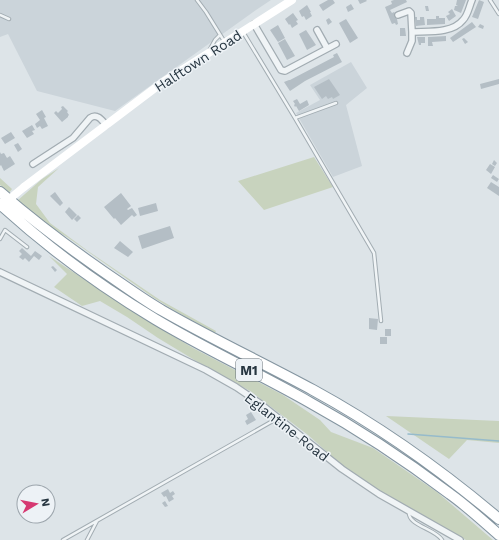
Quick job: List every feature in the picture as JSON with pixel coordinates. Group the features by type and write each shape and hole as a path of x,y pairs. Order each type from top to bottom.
{"highway":[{"name":"M1","path":"0,192 50,234 162,311 313,390 345,409 415,454 456,484 499,519"},
{"name":"M1","path":"0,204 86,273 148,315 230,361 308,401 375,442 451,495 499,535"}],"street":[{"name":"Halftown Road","path":"0,207 24,187 163,82 292,0"},
{"path":"412,32 449,29 457,26 466,17 472,0"},
{"path":"398,15 409,11 411,13 412,41 407,53"},
{"path":"254,24 281,70 285,71 336,44"},
{"path":"317,30 327,48"},
{"path":"33,164 74,138 93,116 100,118 106,125"},
{"name":"Eglantine Road","path":"0,272 206,370 236,387 278,417 342,469 379,494 460,540"}],"lane":[{"path":"197,0 225,43"},
{"path":"490,0 499,14"},
{"path":"0,15 9,19"},
{"path":"243,31 374,253 381,321"},
{"path":"207,54 220,34"},
{"path":"295,118 336,103"},
{"path":"0,238 5,230 27,247"},
{"path":"63,540 278,417"},
{"path":"409,511 408,515 411,521 437,534 442,540"},
{"path":"87,540 97,521"}],"shaded area":[{"path":"0,0 271,0 115,111 37,91 8,34 0,37"},
{"path":"351,62 367,88 346,105 362,166 333,177 296,113 320,100 310,85"}],"green space":[{"path":"314,157 333,187 264,210 238,181"},
{"path":"59,168 38,187 36,204 50,223 160,300 216,331 215,333 154,298 67,237 43,223 17,201 42,179"},
{"path":"0,178 12,189 9,193 0,185"},
{"path":"49,256 135,313 193,348 283,395 320,420 331,432 373,448 437,492 493,540 466,540 413,512 345,468 308,435 250,391 196,361 100,301 82,306 54,287 67,274"},
{"path":"386,416 499,421 499,443 467,440 449,459"}],"building":[{"path":"328,0 333,0 335,3 323,11 319,5"},
{"path":"358,0 366,0 367,1 360,4"},
{"path":"406,0 407,2 390,10 392,13 394,12 397,19 398,24 396,25 395,23 392,24 385,7 392,4 391,1"},
{"path":"457,0 466,0 461,13 454,10 455,6 458,6 456,5"},
{"path":"479,0 484,2 478,19 472,17"},
{"path":"351,4 354,9 348,12 346,7"},
{"path":"307,5 312,16 306,20 304,16 302,17 299,11"},
{"path":"425,6 428,6 429,11 426,11"},
{"path":"452,9 456,16 449,21 446,16 450,14 448,12"},
{"path":"293,13 298,20 296,21 298,24 292,28 285,19"},
{"path":"436,16 439,16 439,18 445,18 445,24 427,25 427,19 436,19"},
{"path":"415,17 417,17 417,20 420,20 420,17 424,17 425,25 416,26"},
{"path":"329,18 332,22 328,25 326,20"},
{"path":"346,19 358,38 350,43 339,23"},
{"path":"472,22 476,27 453,42 450,38"},
{"path":"480,24 484,26 483,29 478,27"},
{"path":"278,25 285,38 278,42 270,30"},
{"path":"400,28 405,28 406,36 400,36"},
{"path":"306,30 316,45 307,50 299,34"},
{"path":"446,36 446,41 432,42 433,46 428,46 428,37"},
{"path":"417,37 425,37 425,43 421,43 421,45 419,45"},
{"path":"464,38 468,42 465,44 462,39"},
{"path":"285,39 295,56 287,60 278,43"},
{"path":"337,53 342,62 305,81 290,91 284,82 334,57 333,55"},
{"path":"329,79 340,95 333,99 332,97 328,99 326,96 322,99 314,87"},
{"path":"499,79 499,84 481,89 480,84"},
{"path":"297,99 300,104 307,100 309,105 299,111 296,106 295,107 293,101"},
{"path":"63,106 68,111 67,112 69,115 62,122 54,113 56,111 58,113"},
{"path":"42,110 46,117 44,118 48,126 42,129 40,126 37,128 35,124 40,120 36,114"},
{"path":"32,125 35,130 32,131 34,134 27,138 22,131"},
{"path":"11,132 15,138 5,144 1,138"},
{"path":"18,143 22,149 18,152 14,145"},
{"path":"0,152 1,154 4,153 7,158 10,156 15,164 4,171 1,165 0,166"},
{"path":"494,160 497,163 495,166 492,164"},
{"path":"490,164 495,167 491,174 486,170"},
{"path":"493,175 499,179 497,182 491,178"},
{"path":"491,182 499,187 499,196 487,188"},
{"path":"55,192 63,203 60,206 50,196"},
{"path":"121,193 131,206 127,209 132,208 137,215 134,217 132,215 121,225 104,207"},
{"path":"156,203 158,211 140,216 138,208"},
{"path":"69,207 77,215 72,220 65,212"},
{"path":"78,215 81,218 77,222 74,219"},
{"path":"170,226 174,238 142,249 138,236"},
{"path":"120,241 133,252 128,257 114,248"},
{"path":"22,248 31,256 35,251 42,256 39,260 34,256 29,262 25,258 23,260 19,257 22,254 19,251"},
{"path":"53,266 57,270 55,272 51,267"},
{"path":"369,318 378,319 377,330 369,329"},
{"path":"385,329 391,329 391,336 385,336"},
{"path":"380,337 387,337 387,344 380,344"},
{"path":"251,412 256,420 247,425 245,421 248,419 246,415"},
{"path":"168,489 170,493 173,491 175,494 172,496 174,499 169,502 166,496 164,497 161,493"},
{"path":"165,501 168,506 165,507 162,503"}],"waterway":[{"path":"408,434 499,441"}]}
